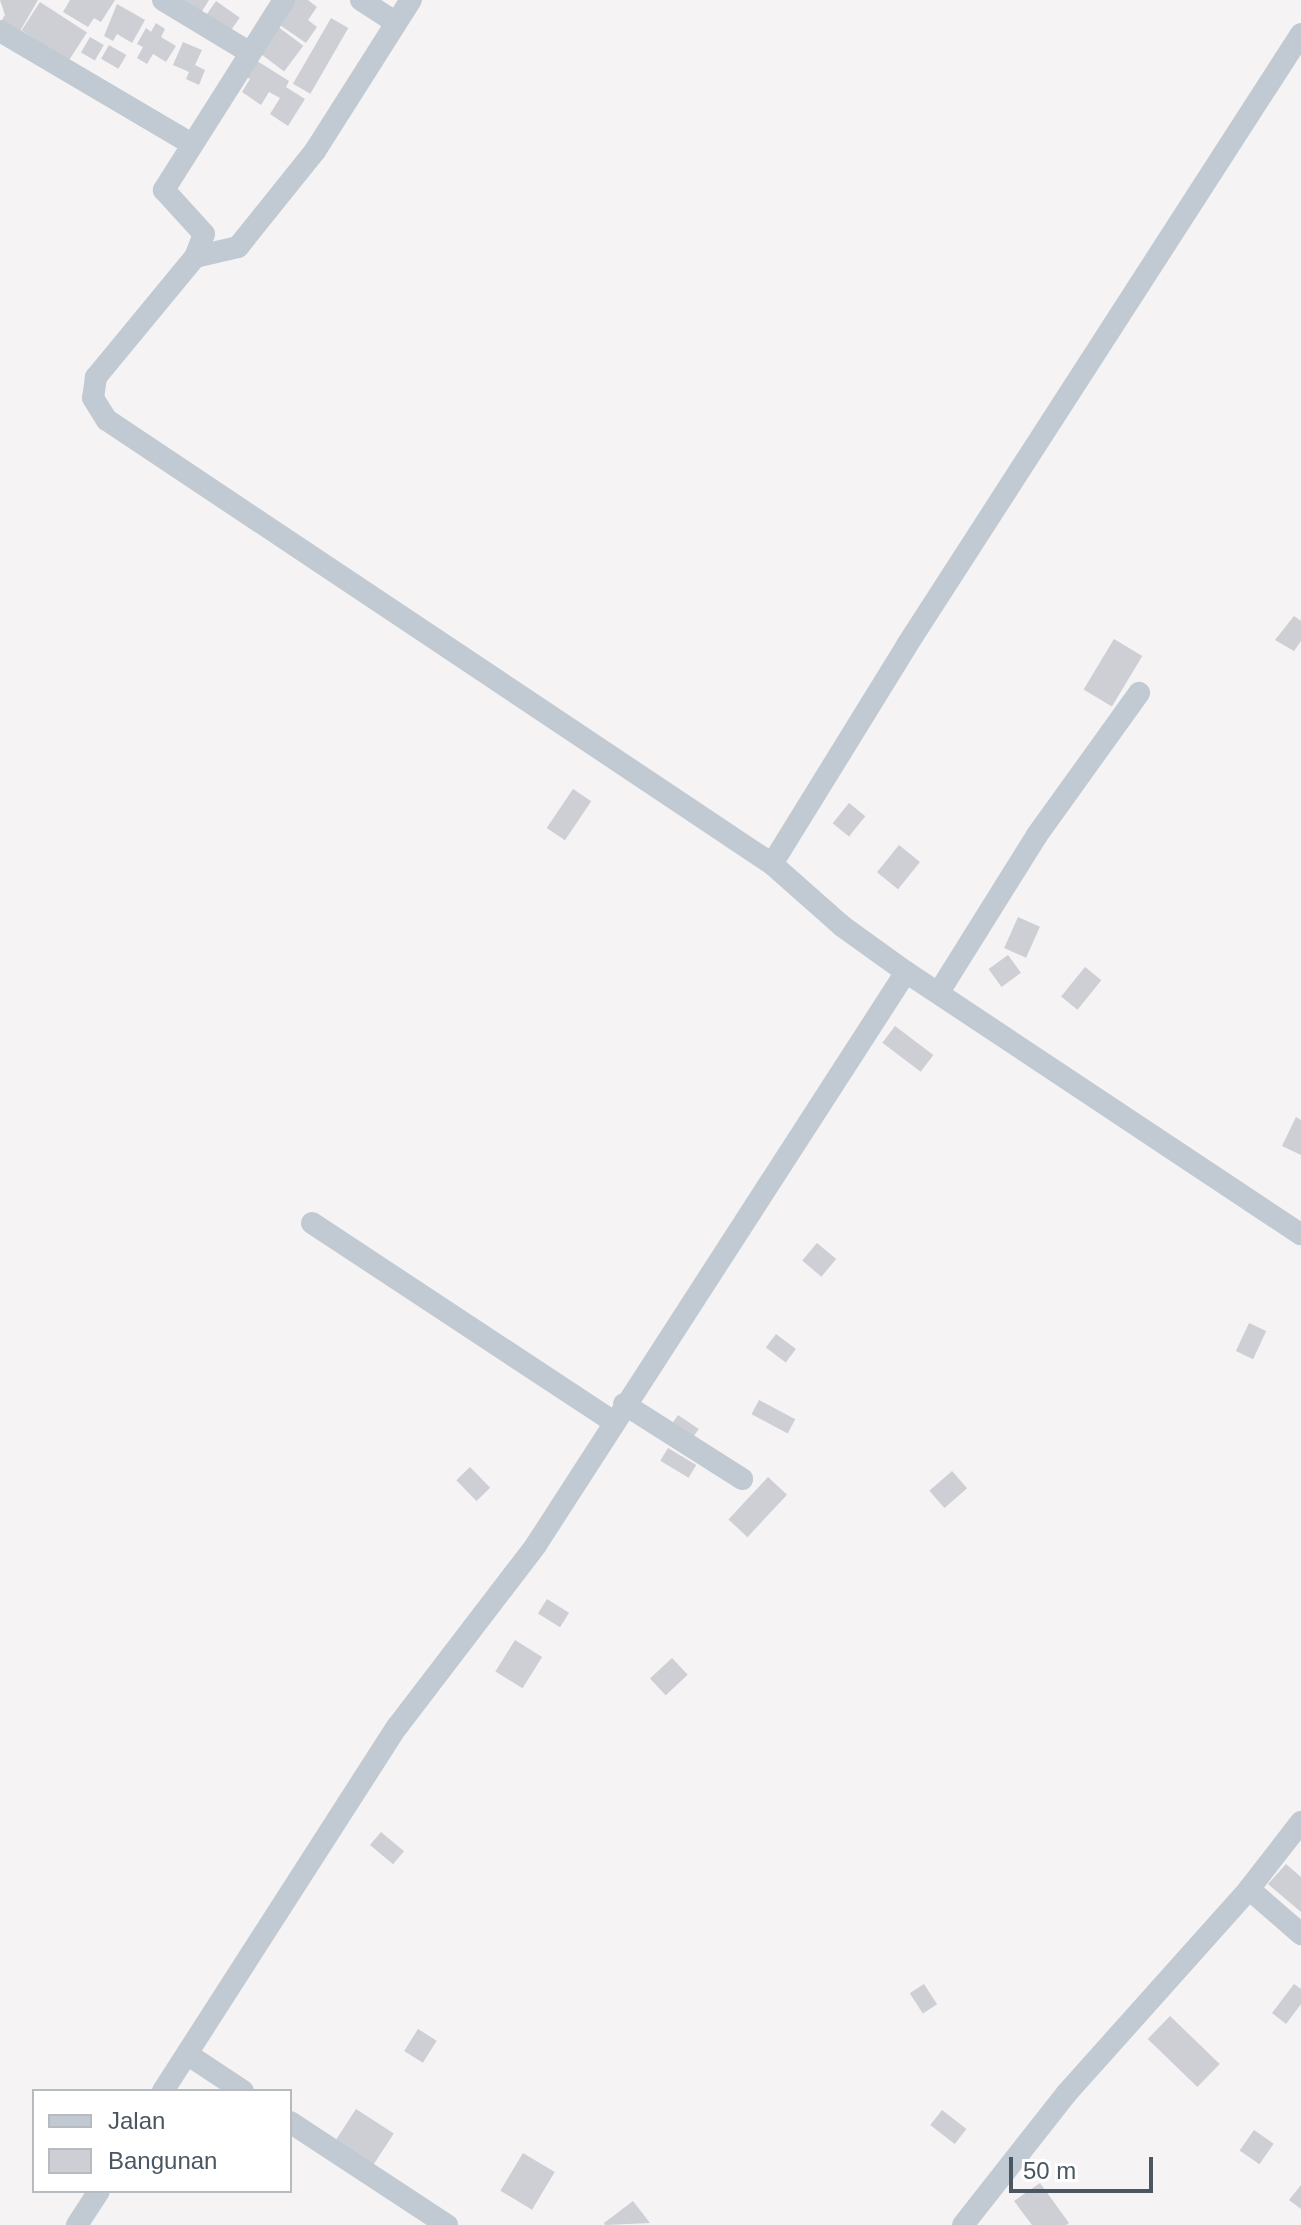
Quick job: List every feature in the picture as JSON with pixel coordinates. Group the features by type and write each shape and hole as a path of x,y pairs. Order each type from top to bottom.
{"street":[{"path":"163,0 249,52"},
{"path":"284,0 164,190 204,234 195,257 96,377 93,398 107,420 772,864 842,926 906,972 1301,1234"},
{"path":"361,0 395,22"},
{"path":"195,257 238,247 315,151 411,0"},
{"path":"0,31 192,144"},
{"path":"772,864 907,645 1301,34"},
{"path":"939,992 1037,835 1139,693"},
{"path":"164,2089 397,1727 536,1545 618,1413 906,972"},
{"path":"312,1223 618,1413 742,1479"},
{"path":"963,2225 1066,2094 1249,1889 1301,1822"},
{"path":"1249,1889 1301,1934"},
{"path":"187,2054 240,2089"},
{"path":"292,2123 447,2225"},
{"path":"77,2225 98,2193"}],"building":[{"path":"0,0 38,0 16,38 0,23 5,15"},
{"path":"70,0 115,0 101,22 94,18 88,27 63,12"},
{"path":"174,0 209,0 199,16"},
{"path":"289,0 308,0 317,7 308,20 317,27 306,43 274,21"},
{"path":"216,1 240,18 228,35 204,18"},
{"path":"40,2 87,32 68,61 21,31"},
{"path":"117,4 145,20 132,43 117,34 113,41 104,36"},
{"path":"331,18 348,28 310,94 293,84"},
{"path":"156,23 165,29 161,37 176,46 166,62 153,54 147,64 137,58 143,47 137,44 146,28 151,32"},
{"path":"273,23 303,46 284,71 254,49"},
{"path":"90,37 104,45 95,61 81,53"},
{"path":"183,42 202,50 195,65 205,70 199,85 186,79 189,72 173,65"},
{"path":"109,45 126,55 118,69 101,59"},
{"path":"251,57 289,81 286,87 305,99 288,126 270,114 280,98 269,92 261,105 242,92 250,79 241,74"},
{"path":"1294,616 1301,621 1301,641 1294,651 1275,640"},
{"path":"1114,639 1142,656 1112,707 1084,690"},
{"path":"573,789 591,801 565,840 547,828"},
{"path":"849,803 865,816 849,836 833,823"},
{"path":"899,845 920,862 898,889 877,872"},
{"path":"1018,917 1040,927 1026,958 1004,948"},
{"path":"1008,955 1021,973 1002,987 989,969"},
{"path":"1085,967 1101,980 1077,1010 1061,997"},
{"path":"895,1026 933,1055 921,1072 882,1043"},
{"path":"1296,1117 1301,1120 1301,1155 1282,1146"},
{"path":"817,1243 836,1259 821,1277 802,1261"},
{"path":"1249,1323 1266,1331 1253,1359 1236,1351"},
{"path":"776,1334 796,1349 786,1363 766,1348"},
{"path":"759,1400 795,1419 788,1433 751,1414"},
{"path":"678,1415 699,1429 689,1443 668,1429"},
{"path":"668,1448 696,1465 689,1478 660,1461"},
{"path":"470,1467 490,1488 476,1501 456,1480"},
{"path":"952,1471 967,1488 944,1508 929,1491"},
{"path":"768,1477 787,1495 747,1537 728,1519"},
{"path":"547,1599 569,1613 560,1627 538,1613"},
{"path":"515,1640 542,1657 523,1688 495,1671"},
{"path":"672,1658 688,1675 666,1695 650,1678"},
{"path":"381,1832 404,1851 393,1864 370,1845"},
{"path":"1286,1864 1301,1877 1301,1912 1268,1884"},
{"path":"924,1984 937,2004 923,2013 910,1993"},
{"path":"1294,1984 1301,1989 1301,2004 1286,2024 1272,2013"},
{"path":"1170,2016 1220,2064 1197,2087 1148,2039"},
{"path":"418,2029 437,2041 423,2063 404,2051"},
{"path":"356,2109 394,2134 374,2165 336,2140"},
{"path":"942,2110 966,2129 955,2144 930,2125"},
{"path":"1254,2130 1274,2144 1259,2164 1240,2150"},
{"path":"523,2153 555,2172 532,2210 500,2191"},
{"path":"1040,2183 1069,2223 1032,2225 1014,2201"},
{"path":"1301,2185 1301,2209 1289,2200"},
{"path":"633,2201 650,2223 605,2225 604,2223"}]}
